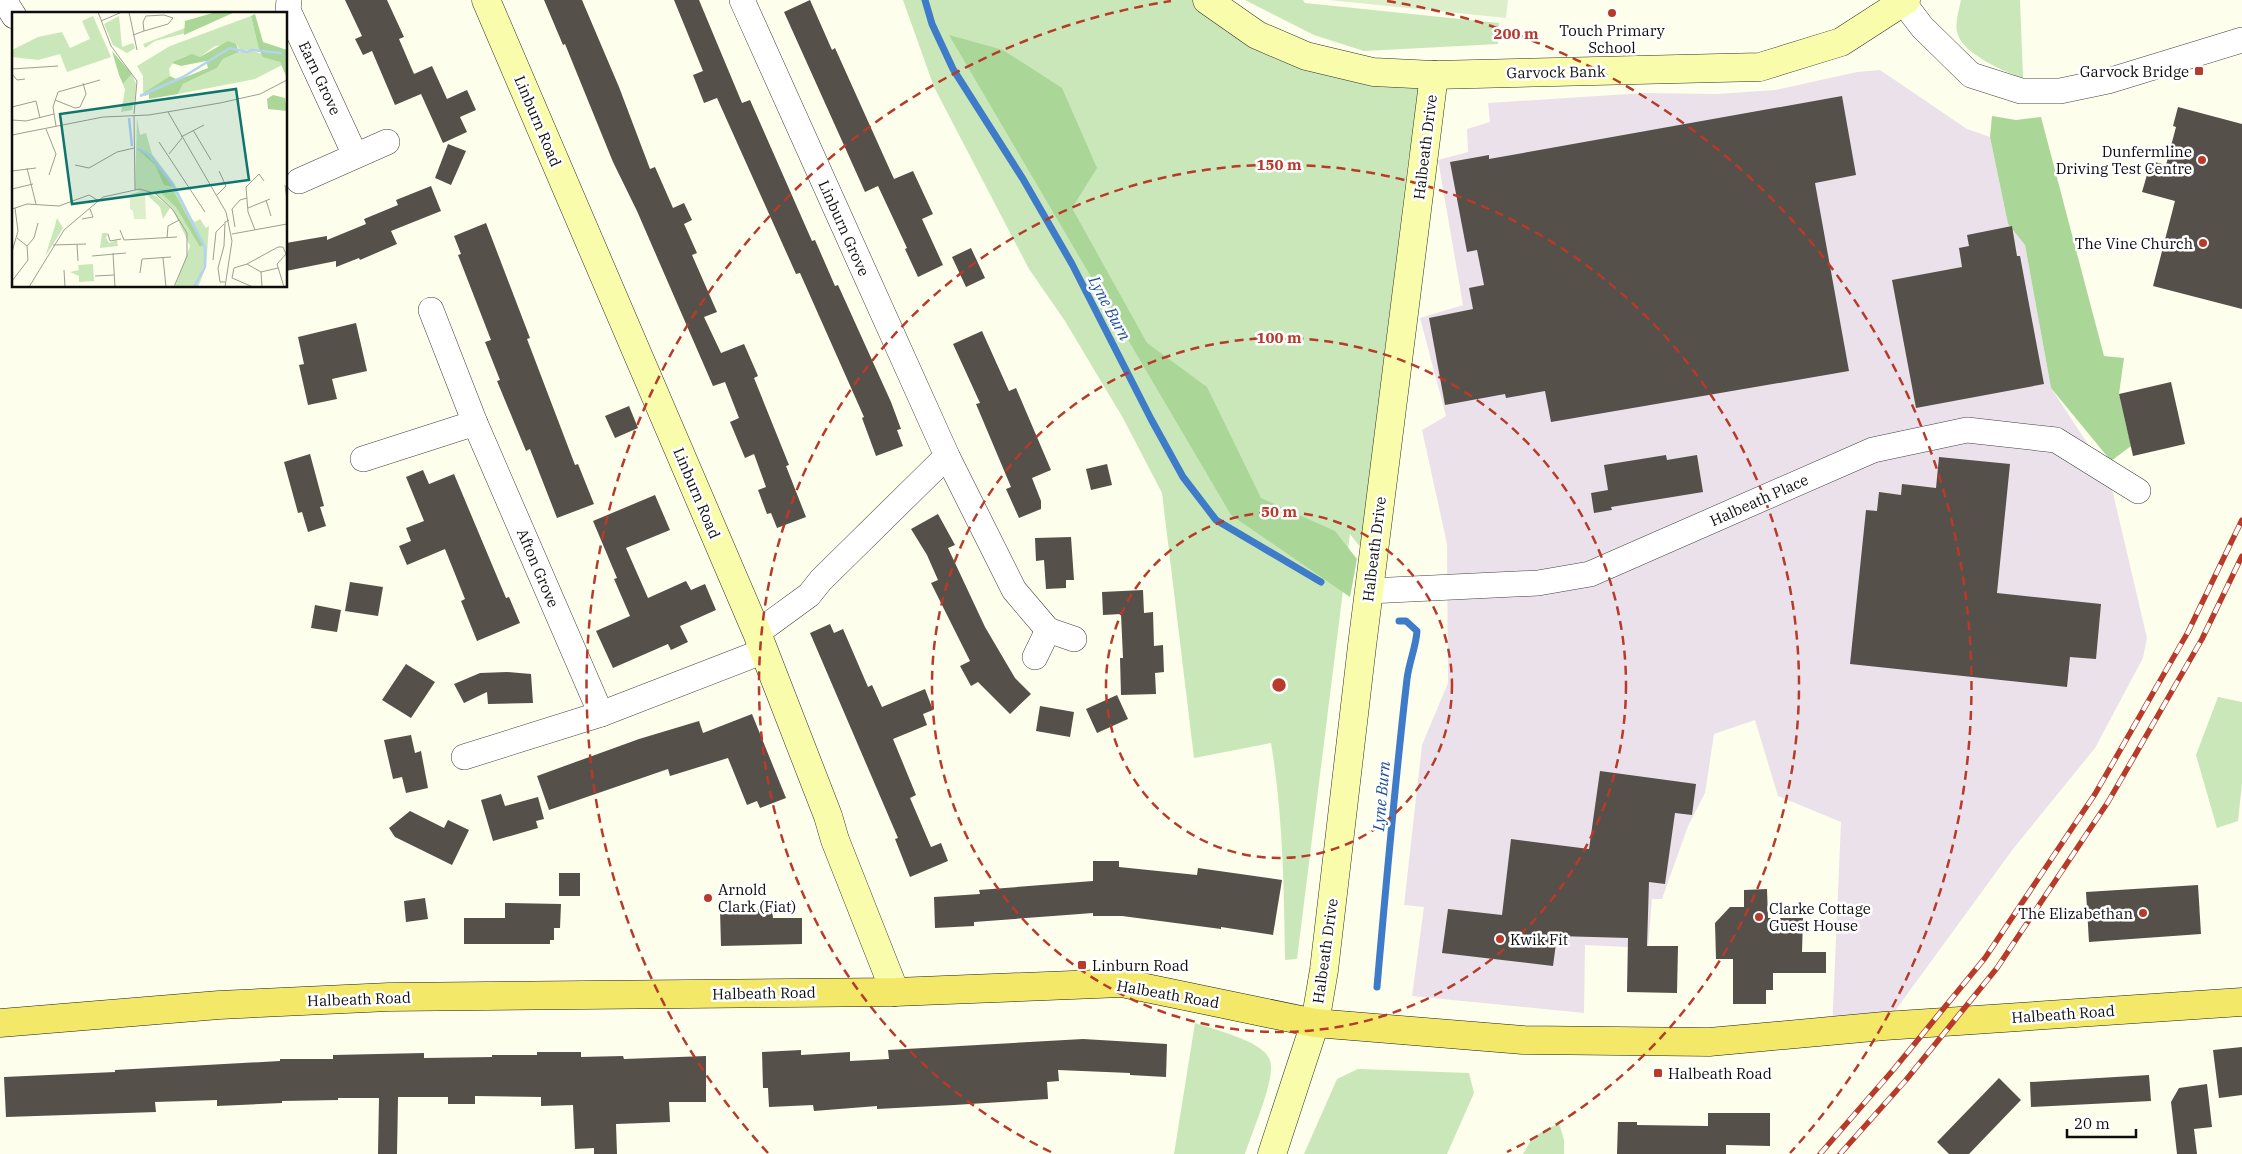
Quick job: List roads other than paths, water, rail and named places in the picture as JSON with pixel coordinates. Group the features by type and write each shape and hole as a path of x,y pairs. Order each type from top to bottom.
{"main road":[{"name":"Halbeath Road","path":"0,1023 219,1005 389,997 895,992 1122,983 1315,1023 1523,1040 1709,1042 1884,1026 2242,1002"}],"street":[{"path":"4,0 12,13"},
{"name":"Earn Grove","path":"289,0 288,10 355,155"},
{"name":"Linburn Road","path":"486,0 760,642 895,992"},
{"name":"Linburn Grove","path":"742,0 947,456 1014,590 1048,630"},
{"name":"Garvock Bank","path":"1207,0 1257,35 1306,56 1373,72 1434,75 1760,67 1841,42 1904,1"},
{"path":"1904,1 1922,27 1971,75 2021,91 2060,92 2108,81 2242,40"},
{"name":"Halbeath Drive","path":"1272,1154 1315,1023 1325,960 1369,590 1434,75"},
{"path":"299,181 387,142"},
{"name":"Afton Grove","path":"431,310 475,423 601,714"},
{"path":"363,459 475,423"},
{"name":"Halbeath Place","path":"1369,590 1538,584 1590,574 1872,450 1966,430 2056,440 2138,490"},
{"path":"464,757 601,714 760,642 947,456"},
{"path":"1035,656 1048,630 1074,639"}],"waterway":[{"name":"Lyne Burn","path":"925,0 932,24 953,69 1023,179 1072,264 1151,419 1183,477 1216,520 1321,582"},
{"name":"Lyne Burn","path":"1377,987 1408,673 1417,631 1406,621 1399,621"}],"railway":[{"path":"1820,1154 1894,1069 1985,958 2095,794 2188,632 2242,520"},
{"path":"1840,1154 1906,1080 1997,968 2108,802 2202,639 2242,556"}],"place":[{"name":"Touch Primary School","path":"1612,13"},
{"name":"Garvock Bridge","path":"2199,71"},
{"name":"Dunfermline Driving Test Centre","path":"2202,160"},
{"name":"The Vine Church","path":"2203,243"},
{"name":"Arnold Clark (Fiat)","path":"708,898"},
{"name":"The Elizabethan","path":"2143,913"},
{"name":"Clarke Cottage Guest House","path":"1759,917"},
{"name":"Kwik Fit","path":"1500,939"},
{"name":"Linburn Road","path":"1082,965"},
{"name":"Halbeath Road","path":"1658,1073"}]}
